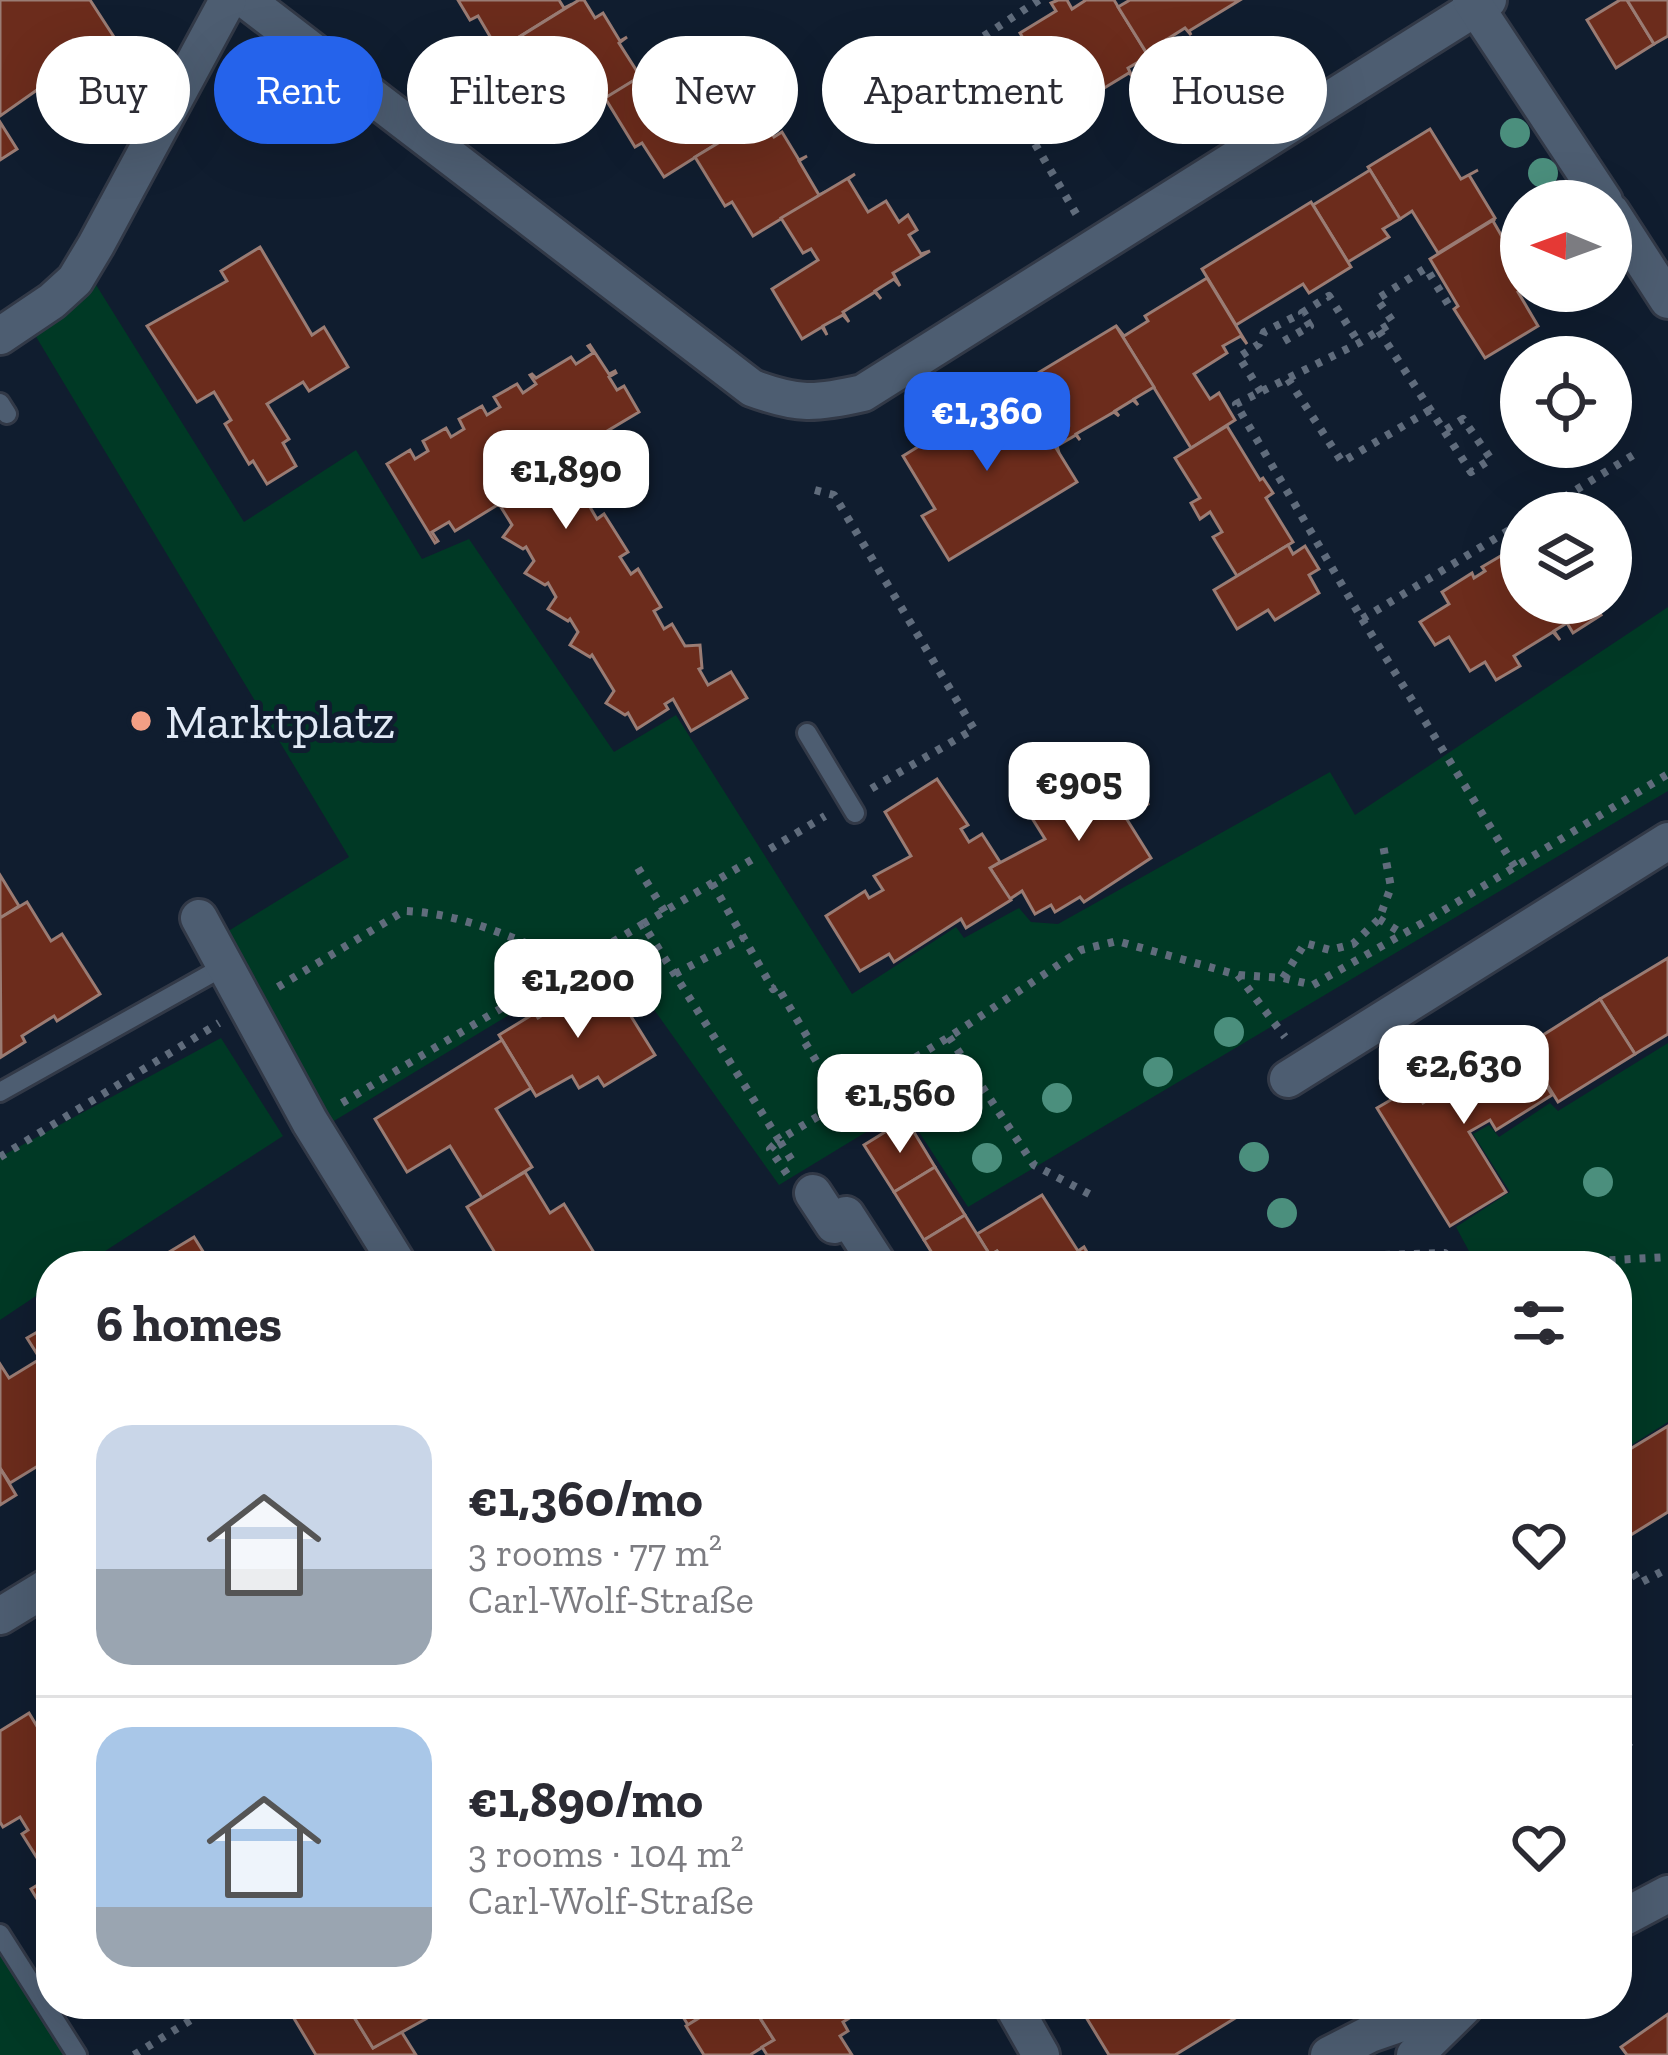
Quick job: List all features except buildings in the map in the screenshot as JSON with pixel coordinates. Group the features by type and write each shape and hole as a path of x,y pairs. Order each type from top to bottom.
{"street":[{"path":"0,336 74,280 227,0"},
{"path":"246,0 752,388 785,400 819,403 863,393 1478,2 1591,180"},
{"path":"1632,231 1655,251 1668,300"},
{"path":"1300,1071 1668,841"},
{"path":"199,919 310,1122 390,1251"},
{"path":"815,1202 846,1215 869,1251"},
{"path":"0,1616 36,1594"},
{"path":"1632,1913 1668,1894"},
{"path":"1021,2019 1041,2055"},
{"path":"1329,2055 1361,2019"},
{"path":"1415,2055 1452,2019"}],"lane":[{"path":"807,733 852,807"},
{"path":"0,1092 223,968"},
{"path":"0,1934 36,1991"},
{"path":"54,2019 77,2055"}],"path":[{"path":"1039,0 975,42 1096,247"},
{"path":"1448,304 1426,268 1377,299 1393,322 1236,404 1515,867"},
{"path":"1261,392 1239,357 1259,344 1264,332 1329,296 1359,343"},
{"path":"1284,341 1310,326 1301,313"},
{"path":"1379,331 1430,410 1471,472 1490,459 1463,418 1444,431"},
{"path":"1288,379 1342,462 1430,410"},
{"path":"1573,492 1635,454"},
{"path":"770,849 852,807 974,729 834,495 815,490"},
{"path":"1363,620 1500,537"},
{"path":"770,1149 1082,950 1117,941 1238,975 1312,985 1668,774"},
{"path":"1282,978 1305,943 1330,950 1354,944 1379,919 1390,887 1383,844"},
{"path":"310,1122 758,856"},
{"path":"638,868 665,911"},
{"path":"712,884 842,1102"},
{"path":"0,1156 404,911 463,920 575,966"},
{"path":"1379,919 1403,934"},
{"path":"643,924 815,1202"},
{"path":"674,974 743,938"},
{"path":"1238,975 1300,1071"},
{"path":"949,1037 1034,1165 1095,1197"},
{"path":"1632,1259 1668,1257"},
{"path":"1632,1571 1640,1583 1660,1572"},
{"path":"1632,1750 1635,1754"},
{"path":"134,2055 193,2019"}],"green space":[{"path":"93,280 244,522 356,450 422,559 469,539 614,752 676,715 852,994 956,927 964,938 1019,908 1031,922 1058,924 1330,772 1355,815 1668,607 1668,791 968,1207 904,1109 779,1185 613,952 324,1127 217,938 349,857 26,320"},
{"path":"221,1038 283,1136 105,1251 36,1251 36,1296 0,1320 0,1157"},
{"path":"1668,1043 1668,1422 1632,1445 1632,1251 1469,1251 1456,1227 1510,1192 1473,1134 1489,1125 1499,1137 1550,1103 1558,1111"},
{"path":"0,1946 36,2002 36,2019 47,2019 70,2055 0,2055"}],"place":[{"name":"Marktplatz","path":"141,721"}]}
